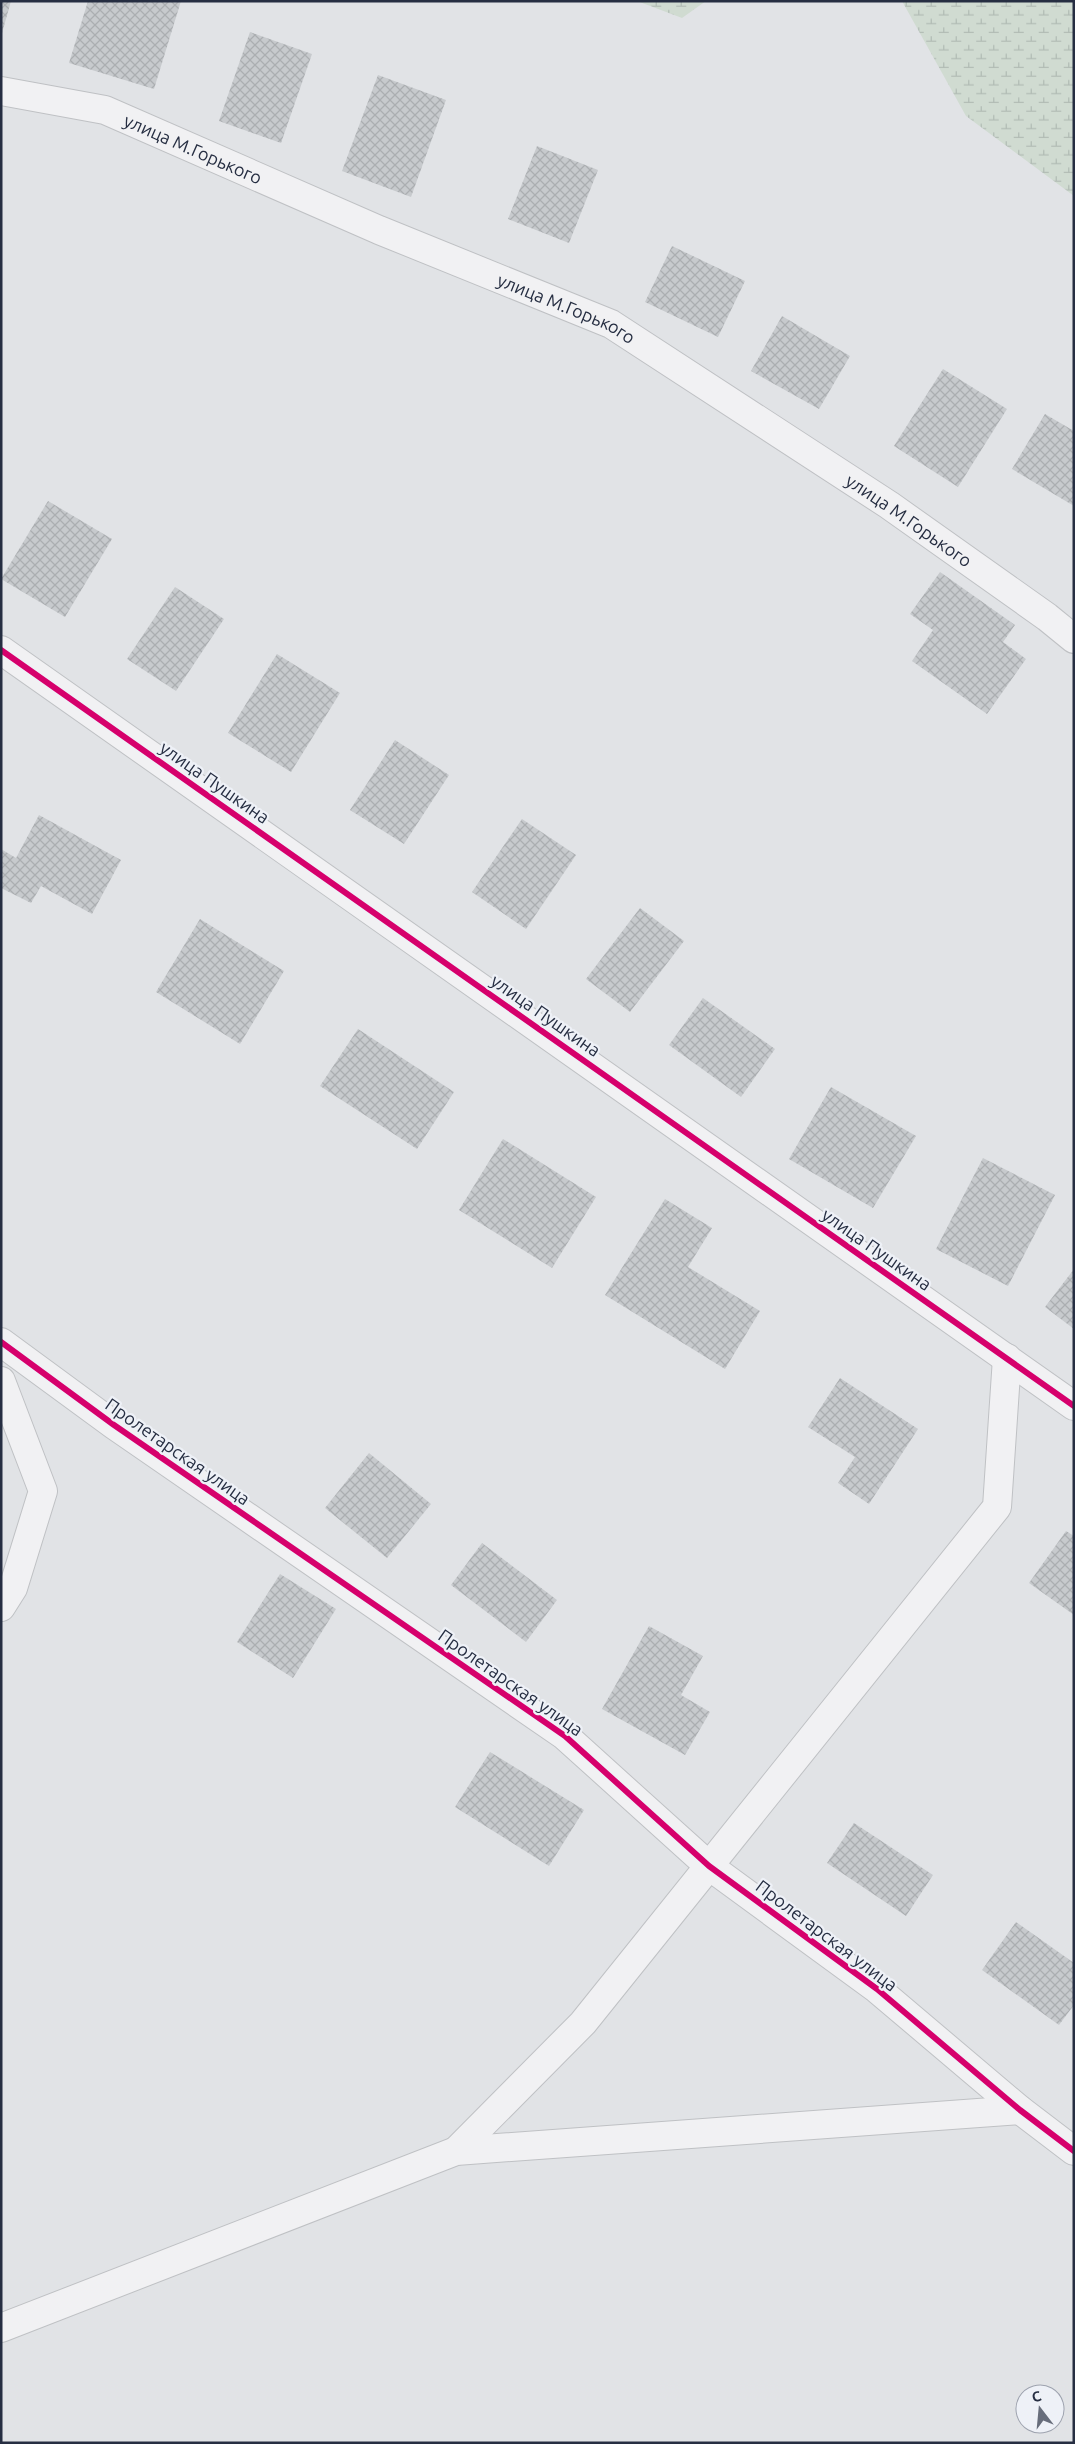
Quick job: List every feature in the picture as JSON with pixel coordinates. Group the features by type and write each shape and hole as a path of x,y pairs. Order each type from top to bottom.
{"street":[{"name":"улица М.Горького","path":"1,91 105,110 379,230 611,324 889,504 1047,617 1074,639"},
{"name":"улица Пушкина","path":"1,650 1074,1406"},
{"name":"Пролетарская улица","path":"1,1342 138,1442 565,1736 709,1866 877,1989 1020,2110 1074,2151"},
{"path":"456,2151 583,2022 997,1507 1007,1358"},
{"path":"1,1381 43,1491 13,1588 1,1607"},
{"path":"1,2328 456,2151 1020,2110"}],"green space":[{"path":"637,1 706,1 682,18"},
{"path":"902,1 1074,1 1074,196 966,116"}],"building":[{"path":"1,1 11,1 2,33 1,33"},
{"path":"88,1 181,1 154,89 69,63"},
{"path":"250,32 312,54 281,143 219,121"},
{"path":"378,75 446,100 411,197 342,171"},
{"path":"537,146 598,170 569,243 508,219"},
{"path":"672,246 745,281 718,337 645,302"},
{"path":"782,316 850,356 819,409 751,371"},
{"path":"943,369 1007,409 958,487 894,446"},
{"path":"1045,414 1074,431 1074,506 1012,469"},
{"path":"48,501 112,539 65,617 1,579"},
{"path":"940,572 1015,625 1003,642 1026,659 987,714 912,661 933,630 910,614"},
{"path":"175,587 224,619 176,691 127,659"},
{"path":"277,654 340,693 291,772 228,733"},
{"path":"395,740 449,775 404,844 350,810"},
{"path":"39,815 121,860 92,914 41,886 31,903 1,888 1,849 16,858"},
{"path":"522,819 576,855 526,929 472,892"},
{"path":"640,908 684,941 630,1012 586,979"},
{"path":"200,919 284,971 240,1044 156,992"},
{"path":"703,998 775,1049 741,1097 669,1045"},
{"path":"358,1029 454,1092 417,1149 320,1086"},
{"path":"831,1087 916,1136 873,1208 789,1159"},
{"path":"503,1139 596,1197 552,1268 459,1210"},
{"path":"983,1158 1055,1195 1008,1286 936,1249"},
{"path":"665,1199 712,1228 688,1267 760,1311 725,1369 605,1295"},
{"path":"1074,1269 1074,1329 1045,1307"},
{"path":"840,1378 918,1429 869,1504 838,1483 855,1457 808,1427"},
{"path":"369,1453 431,1504 387,1558 325,1508"},
{"path":"1066,1531 1074,1536 1074,1615 1029,1583"},
{"path":"482,1543 557,1600 526,1642 451,1585"},
{"path":"280,1574 336,1609 293,1678 237,1642"},
{"path":"649,1626 703,1656 681,1695 710,1712 685,1755 602,1709"},
{"path":"490,1752 584,1810 549,1866 455,1807"},
{"path":"854,1823 933,1875 906,1916 827,1863"},
{"path":"1016,1922 1074,1963 1074,2005 1059,2025 982,1970"}],"cycle path":[{"path":"1,650 1074,1406"},
{"path":"1,1342 114,1425 565,1736 709,1866 877,1989 1020,2110 1074,2151"}]}
